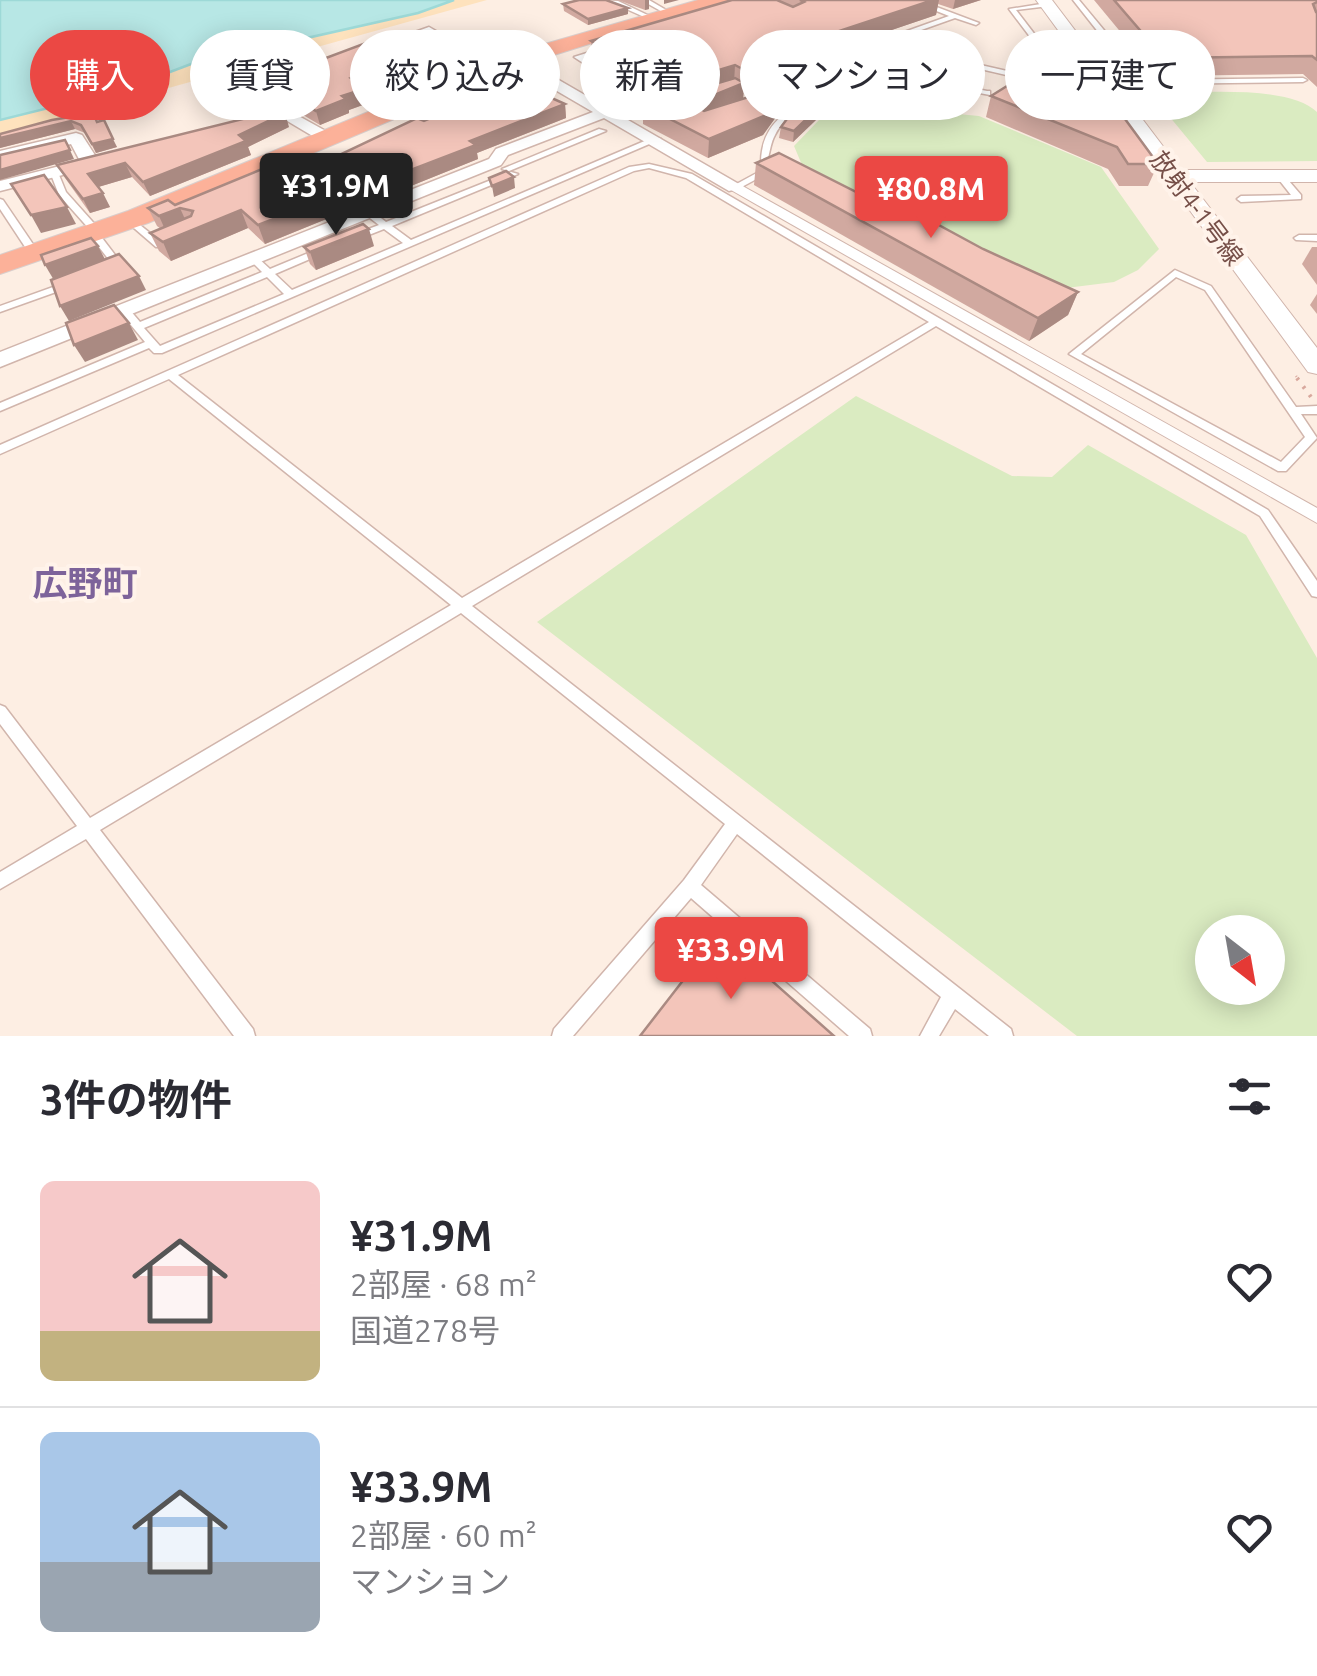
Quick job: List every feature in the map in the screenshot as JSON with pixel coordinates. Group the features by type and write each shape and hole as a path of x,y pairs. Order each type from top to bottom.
{"highway":[{"path":"560,44 656,11 720,0"},
{"path":"0,265 130,220 370,120"}],"street":[{"name":"放射4-1号線","path":"1045,2 1066,30"},
{"path":"226,129 262,120"},
{"path":"296,120 327,138"},
{"path":"0,360 124,311 262,266 369,212 505,169 502,152 586,120"},
{"path":"622,120 1317,516"},
{"name":"放射4-1号線","path":"1127,120 1317,366"},
{"path":"0,156 76,138 96,162 56,178 0,186"},
{"path":"1173,176 1317,176"}],"lane":[{"path":"600,0 656,11"},
{"path":"912,0 976,23"},
{"path":"1076,0 1139,78 1150,82 1303,80"},
{"path":"1027,30 1012,10 1045,2"},
{"path":"915,30 955,16"},
{"path":"779,120 766,140 764,159 793,176"},
{"path":"137,327 262,266 386,225 505,169 602,131"},
{"path":"124,311 158,352 657,139"},
{"path":"0,450 632,169 649,166 689,176 1264,513 1317,592"},
{"path":"734,187 776,166"},
{"path":"505,169 538,190"},
{"path":"1241,198 1298,197 1280,176"},
{"path":"44,188 56,178 120,266 102,272"},
{"path":"14,197 0,202 34,254"},
{"path":"369,212 410,244"},
{"path":"130,220 159,245 176,238"},
{"path":"1300,238 1317,238"},
{"path":"262,266 292,295"},
{"path":"1175,273 1208,288 1293,411 1311,438 1282,468 1074,354 1175,273"},
{"path":"0,309 85,278"},
{"path":"0,880 936,322"},
{"path":"0,407 150,344"},
{"path":"171,375 1004,1036"},
{"path":"1293,411 1317,410"},
{"path":"0,712 246,1036"},
{"path":"561,1036 690,886 736,823"},
{"path":"690,886 863,1036"},
{"path":"929,1036 953,994"}],"green space":[{"path":"1215,92 1284,97 1317,112 1317,161 1207,162 1172,120 1215,120"},
{"path":"985,119 1101,167 1159,249 1138,270 1114,282 1066,288 805,172 794,146 819,120"},
{"path":"856,396 1012,476 1052,477 1088,445 1246,535 1317,658 1317,1036 1077,1036 537,622"}],"sand":[{"path":"454,0 487,0 378,30 350,30 350,38 330,43 330,33 418,13"},
{"path":"190,64 190,82 170,88 170,72"},
{"path":"30,113 30,120 53,120 0,140 0,120"}],"water":[{"path":"0,0 454,0 418,13 330,33 190,30 190,64 170,72 170,30 30,30 30,113 0,120"}],"building":[{"path":"606,0 628,8 588,19 563,4"},
{"path":"732,0 777,0 793,7 804,2 800,0 933,0 842,30 740,30 740,68 735,65 720,70 720,30 629,30"},
{"path":"1114,0 1317,0 1313,4 1317,12 1317,60 1312,56 1215,57 1215,30 1140,30"},
{"path":"350,49 350,93 330,105 330,56"},
{"path":"735,78 740,85 720,93 720,82"},
{"path":"1005,87 1005,102 991,96"},
{"path":"740,100 740,120 754,120 709,139 672,120 720,120 720,106"},
{"path":"52,120 104,120 113,139 92,144 81,125 71,121 0,138 0,134"},
{"path":"239,120 270,120 239,135 246,141 143,182 125,163 88,174 103,193 83,199 57,165"},
{"path":"413,120 524,120 470,141 476,145 382,181 337,156"},
{"path":"786,120 805,120 794,131 781,127"},
{"path":"1050,120 1126,120 1158,164 1128,164 1117,147"},
{"path":"65,140 70,150 0,170 0,155"},
{"path":"779,153 888,208 898,203 983,249 1078,292 1038,318 756,163"},
{"path":"284,160 341,193 258,225 241,210 163,242 150,233 191,216 193,211 180,208 159,216 148,208 168,200 175,205"},
{"path":"506,171 514,177 492,186 489,178"},
{"path":"44,175 67,207 31,215 11,184"},
{"path":"363,224 369,229 310,252 304,247"},
{"path":"91,238 98,246 45,265 41,255"},
{"path":"119,254 139,276 60,306 51,280"},
{"path":"114,305 129,323 74,345 66,323"},
{"path":"719,934 834,1036 640,1036"}],"district":[{"name":"広野町","path":"85,583"}]}
